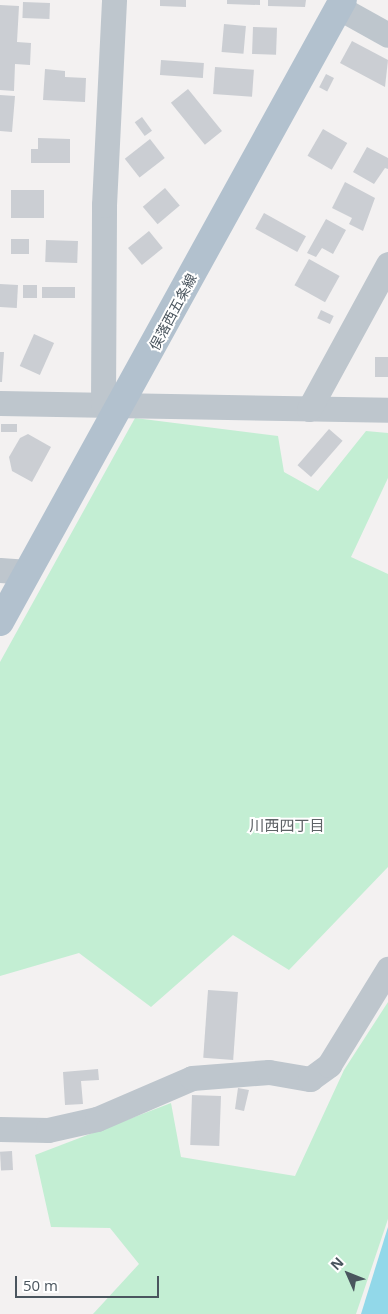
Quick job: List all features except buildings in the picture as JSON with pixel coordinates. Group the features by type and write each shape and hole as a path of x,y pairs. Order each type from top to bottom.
{"main road":[{"name":"俣落西五条線","path":"0,622 28,572 113,403 340,4"}],"street":[{"path":"113,403 104,205 114,0"},
{"path":"340,4 388,35"},
{"path":"309,409 388,264"},
{"path":"0,403 113,403 388,410"},
{"path":"0,570 28,572"},
{"path":"0,1129 48,1130 97,1119 192,1078 269,1072 310,1079 329,1065 388,969"}],"green space":[{"path":"135,418 278,436 284,472 318,491 366,431 388,433 388,478 351,557 388,574 388,867 289,970 233,935 151,1007 79,953 0,976 0,662"},
{"path":"388,1002 388,1219 356,1314 93,1314 139,1264 110,1228 51,1227 35,1155 171,1103 181,1157 295,1176 344,1070"}],"water":[{"path":"388,1227 388,1314 361,1314"}],"district":[{"name":"川西四丁目","path":"287,826"}]}
